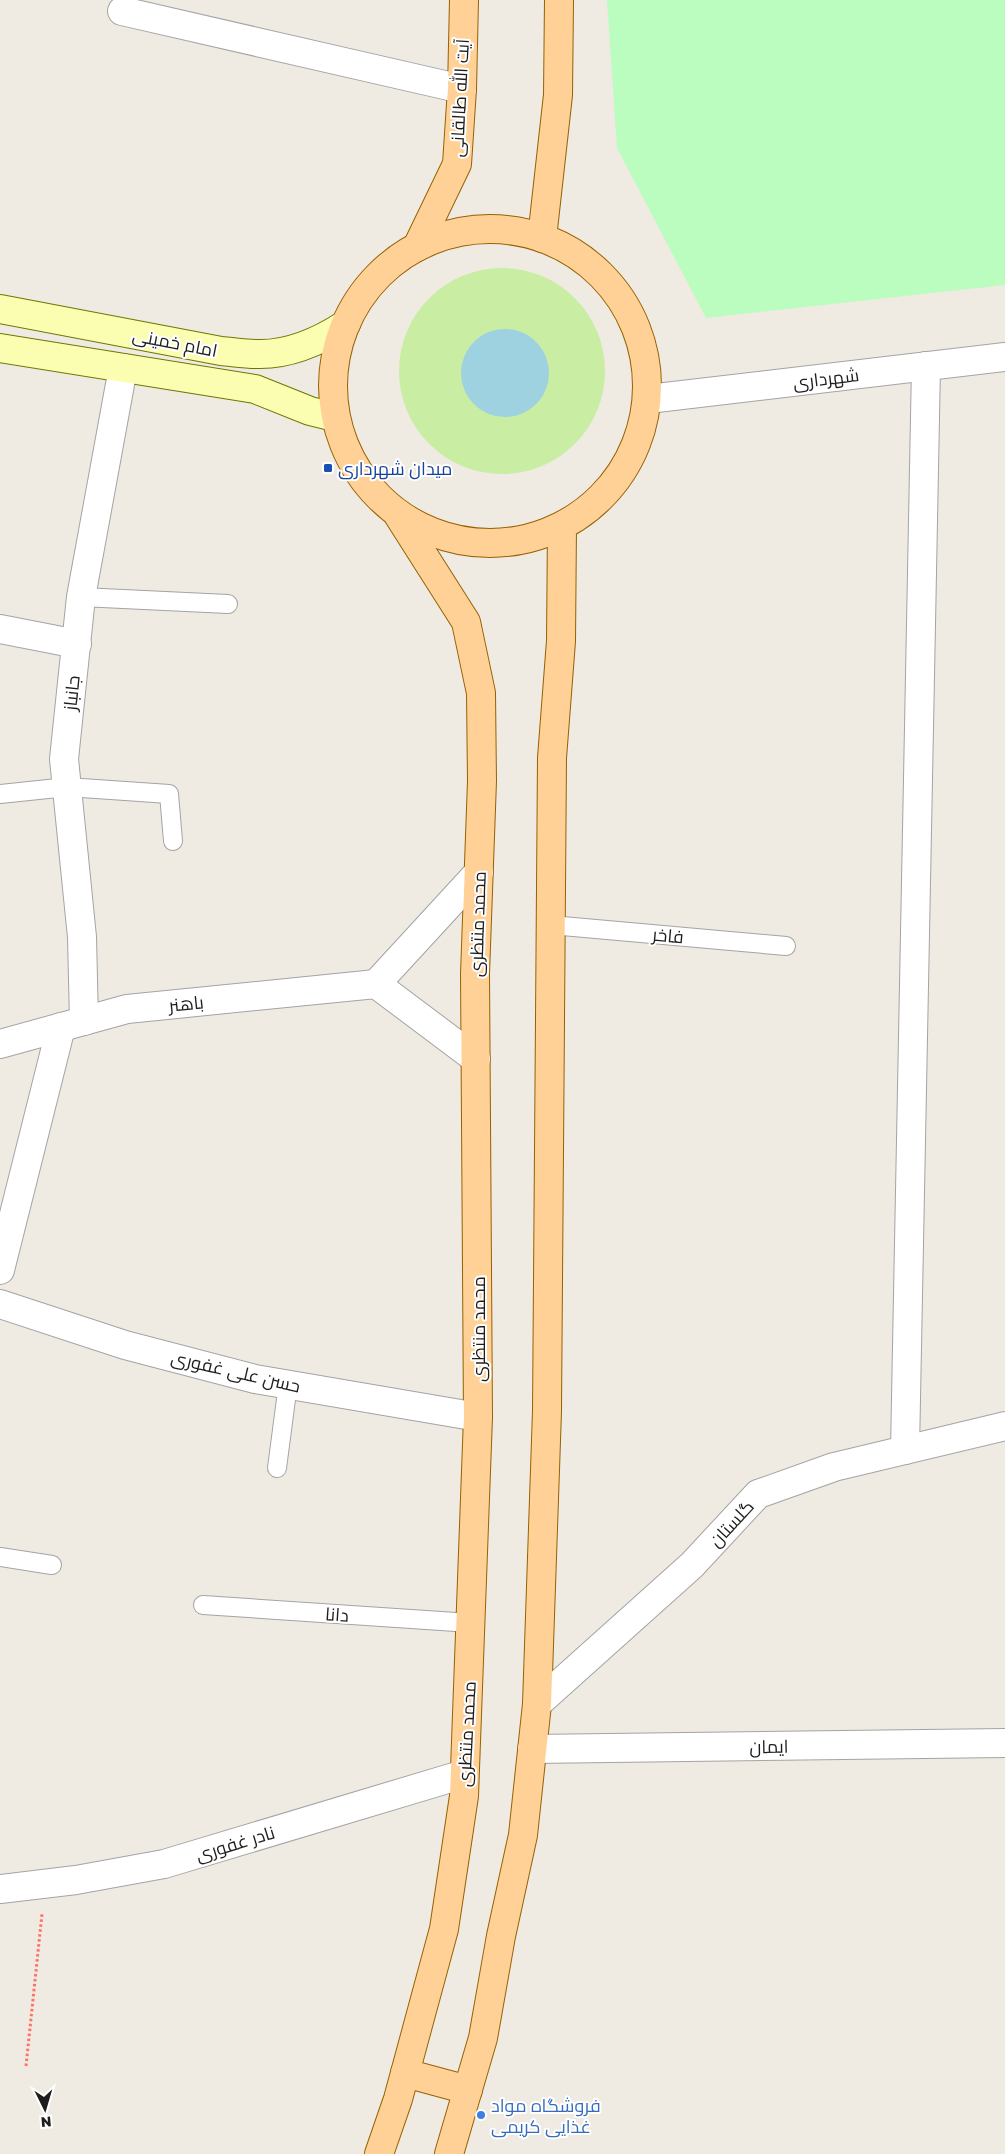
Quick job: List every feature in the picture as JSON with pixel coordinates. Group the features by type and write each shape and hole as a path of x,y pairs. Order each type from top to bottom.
{"main road":[{"name":"آیت الله طالقانی","path":"416,247 457,164 462,89 464,0"},
{"path":"542,238 558,95 559,0"},
{"path":"500,229 542,238 579,256 610,284 633,319 646,358 648,399 634,451 604,495 562,526 521,541 478,544 436,535 398,514 368,488 350,459 334,417 332,376 339,337 357,300 384,270 416,247 457,232 466,231 500,229"},
{"name":"امام خمینی","path":"0,309 222,351 259,354 293,349 323,339 346,324"},
{"name":"امام خمینی","path":"0,348 255,389 310,411 334,417"},
{"name":"محمد منتظری","path":"379,2154 398,2099 444,1929 464,1796 478,1417 475,974 482,781 481,693 466,622 398,514"},
{"path":"449,2154 483,2038 501,1936 523,1835 537,1704 547,1411 552,758 561,641 562,526"},
{"path":"405,2073 468,2090"}],"street":[{"path":"122,10 462,89"},
{"name":"شهرداری","path":"648,399 1005,357"},
{"path":"904,1450 926,366"},
{"name":"جانباز","path":"0,1270 73,1024 82,937 64,759 81,596 124,368"},
{"path":"0,629 77,644"},
{"path":"476,1059 376,984 479,872"},
{"name":"باهنر","path":"0,1044 126,1009 376,984"},
{"name":"حسن علی غفوری","path":"0,1304 125,1345 256,1379 478,1417"},
{"name":"گلستان","path":"537,1704 692,1565 758,1494 834,1467 1005,1426"},
{"name":"ایمان","path":"532,1749 1005,1743"},
{"name":"نادر غفوری","path":"0,1889 45,1884 164,1864 464,1774"}],"lane":[{"path":"81,596 228,604"},
{"path":"0,794 67,787 169,794 173,841"},
{"name":"فاخر","path":"551,925 786,946"},
{"path":"277,1468 288,1384"},
{"path":"0,1557 52,1565"},
{"name":"دانا","path":"203,1605 471,1623"}],"path":[{"path":"26,2066 45,1884"}],"green space":[{"path":"607,0 1005,0 1005,285 706,318 617,148"},
{"path":"502,268 522,270 541,276 550,280 575,298 593,323 597,332 603,351 605,371 603,391 597,410 593,419 575,444 550,462 541,466 522,472 502,474 482,472 463,466 454,462 429,444 411,419 407,410 401,391 399,371 401,351 407,332 411,323 429,298 454,280 463,276 482,270"}],"water":[{"path":"505,329 522,332 536,342 546,356 549,373 546,390 536,404 522,414 505,417 488,414 474,404 464,390 461,373 464,356 474,342 488,332"}],"place":[{"name":"میدان شهرداری","path":"328,468"},
{"name":"فروشگاه مواد غذایی کریمی","path":"481,2115"}]}
